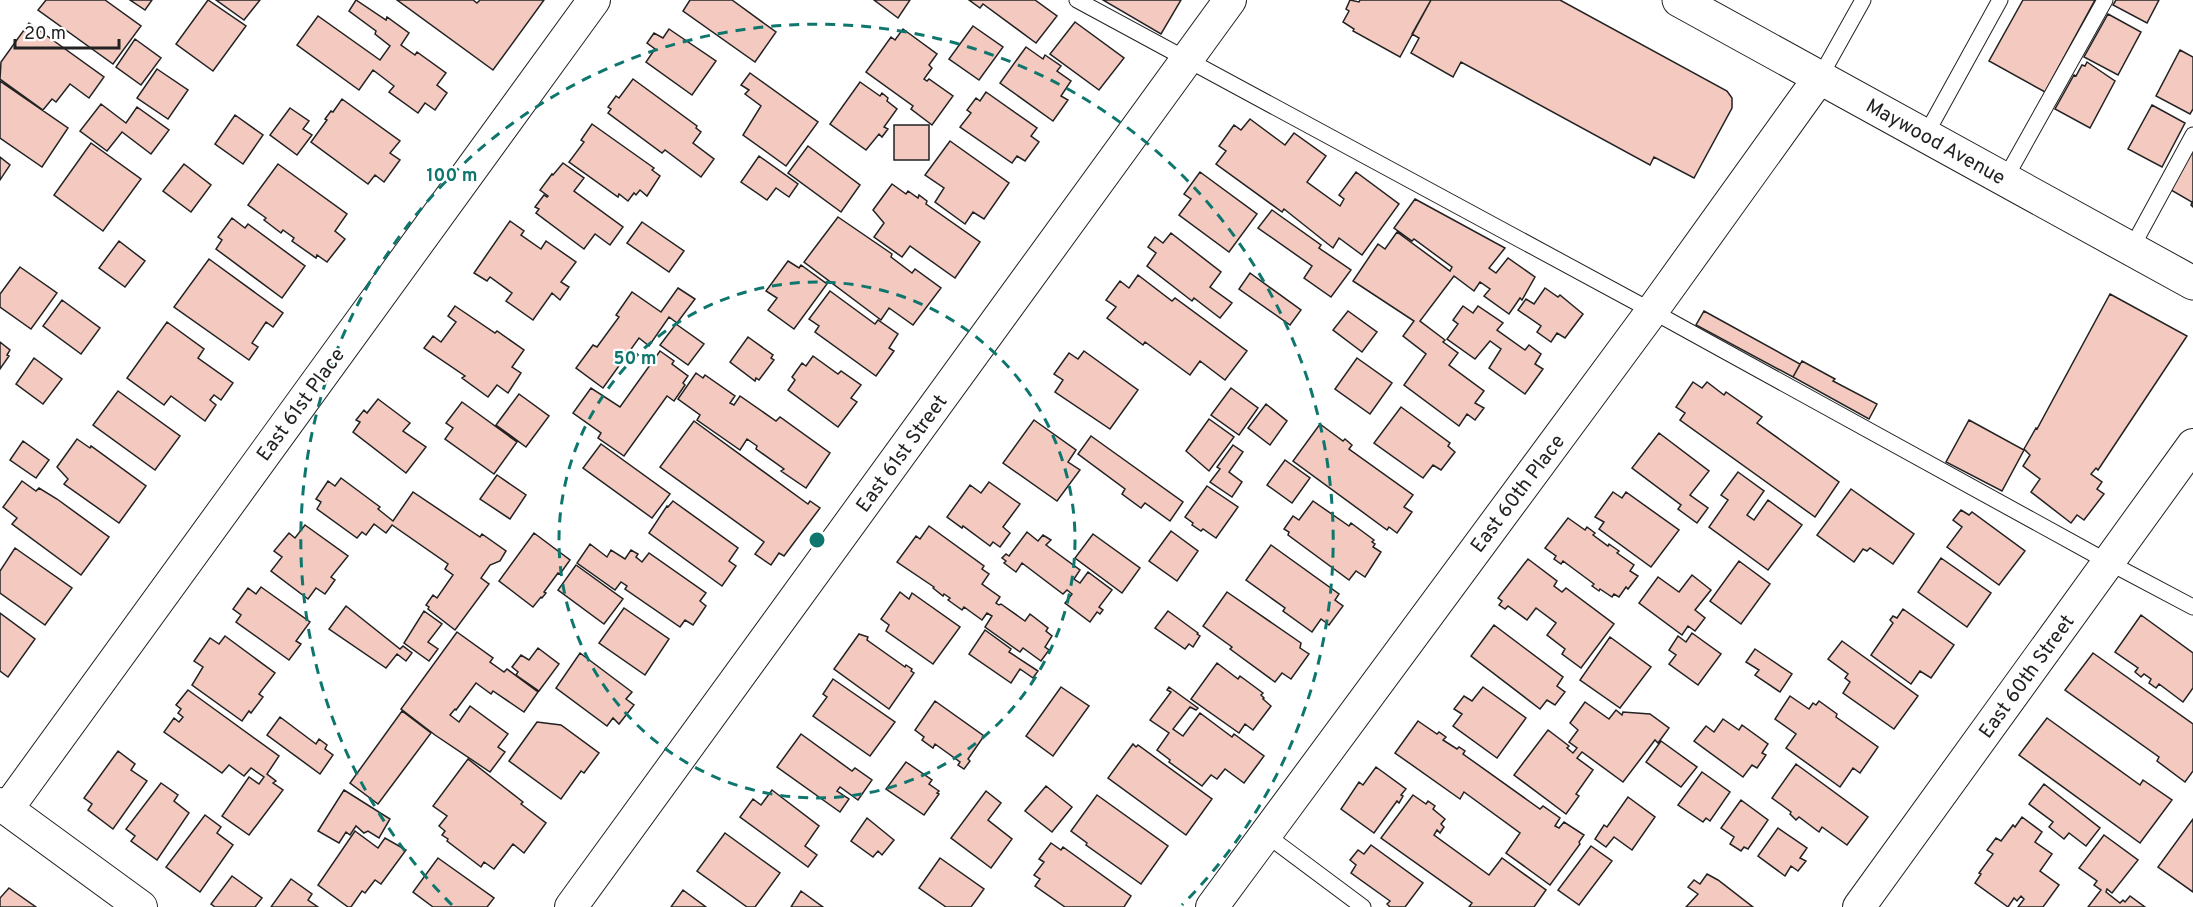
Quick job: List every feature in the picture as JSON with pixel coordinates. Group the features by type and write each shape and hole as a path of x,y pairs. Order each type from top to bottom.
{"street":[{"name":"East 61st Place","path":"4,806 594,0"},
{"name":"East 61st Street","path":"572,907 1230,0"},
{"name":"Maywood Avenue","path":"1679,0 2193,283"},
{"name":"East 60th Place","path":"1212,907 1652,311 1820,77"},
{"name":"East 60th Street","path":"1874,902 2108,562 2193,445"},
{"path":"4,806 141,907"}],"lane":[{"path":"1077,0 2193,607"},
{"path":"1820,77 1863,0"},
{"path":"1925,136 2000,0"},
{"path":"2005,179 2105,0"},
{"path":"2131,249 2193,135"},
{"path":"1265,834 1364,907"}],"building":[{"path":"46,0 105,0 141,26 113,64 38,10"},
{"path":"130,0 152,0 145,10"},
{"path":"208,0 246,26 213,71 176,44"},
{"path":"216,0 260,0 244,20"},
{"path":"356,0 386,20 387,17 409,33 401,45 415,55 417,52 446,73 437,85 447,93 435,110 425,103 418,113 389,92 394,86 373,70 359,90 297,45 318,16 380,60 390,46 375,34 376,31 349,11"},
{"path":"397,0 473,0 477,3 480,0 544,0 493,70"},
{"path":"690,0 732,0 776,32 755,62 683,11"},
{"path":"874,0 910,0 898,18"},
{"path":"969,0 1035,0 1057,16 1036,43 983,4 980,8"},
{"path":"1103,0 1181,0 1161,34"},
{"path":"1350,0 1359,2 1360,0 1431,0 1400,57 1353,31 1354,29 1343,22 1349,11 1346,9"},
{"path":"1431,0 1560,0 1727,91 1732,98 1732,108 1694,178 1654,157 1650,165 1461,62 1453,77 1411,53 1419,38 1412,34"},
{"path":"2023,0 2095,0 2045,92 1989,61"},
{"path":"2116,0 2159,0 2147,23 2113,5"},
{"path":"2108,14 2141,32 2118,75 2084,57"},
{"path":"1075,22 1124,58 1099,90 1050,54"},
{"path":"29,23 104,77 89,98 70,84 56,102 52,99 43,110 0,79 1,62"},
{"path":"973,26 1003,47 979,80 949,59"},
{"path":"669,29 716,61 692,95 646,62 655,49 647,43 654,33 663,38"},
{"path":"903,29 937,54 929,65 932,68 924,79 927,81 929,79 953,96 932,125 911,109 913,106 866,72 891,37 895,40"},
{"path":"135,39 161,58 141,85 116,67"},
{"path":"1026,47 1043,59 1045,55 1061,66 1057,71 1071,81 1061,96 1068,100 1053,121 1000,83"},
{"path":"2180,50 2193,57 2193,109 2190,114 2156,96"},
{"path":"2087,62 2115,81 2090,128 2055,109 2074,75 2076,76 2082,65 2085,66"},
{"path":"157,69 188,90 168,119 137,98"},
{"path":"750,73 818,122 786,166 743,135 761,106 745,94 749,90 741,85"},
{"path":"633,79 697,126 696,128 701,132 693,143 714,159 701,177 665,150 662,153 608,113 611,109 608,107 616,96 619,98"},
{"path":"0,81 68,128 42,167 0,138"},
{"path":"860,82 880,96 882,93 888,98 887,101 897,109 884,127 888,129 882,137 879,134 866,150 830,124"},
{"path":"986,92 1037,128 1031,136 1039,142 1025,161 1017,156 1012,163 960,127 971,113 967,110 976,98 980,101"},
{"path":"342,99 400,141 390,153 400,160 384,182 375,175 368,184 311,142 327,120 325,119"},
{"path":"101,104 126,123 137,107 169,130 151,154 122,132 107,151 80,131"},
{"path":"2152,105 2185,123 2162,167 2128,149"},
{"path":"290,108 309,121 303,129 312,135 297,155 270,135"},
{"path":"235,115 263,135 243,164 215,144"},
{"path":"1250,119 1285,145 1294,133 1326,156 1307,182 1340,206 1344,199 1339,195 1356,172 1399,204 1362,255 1339,238 1333,248 1284,209 1282,212 1216,164 1226,151 1219,146 1234,125 1241,130"},
{"path":"592,124 654,168 652,170 660,176 647,196 640,190 636,195 634,193 628,201 619,194 618,197 569,162 584,142 581,140"},
{"path":"894,125 929,125 929,160 894,160"},
{"path":"950,141 1009,183 984,219 973,212 965,224 935,202 944,188 925,175"},
{"path":"91,143 141,179 103,231 54,195"},
{"path":"808,146 860,185 841,212 788,173"},
{"path":"2193,150 2193,207 2192,202 2171,190"},
{"path":"759,156 798,184 789,197 776,188 767,200 741,182"},
{"path":"0,157 10,165 0,180"},
{"path":"563,163 584,178 574,191 623,227 610,245 595,234 584,249 536,213 539,209 535,207 544,195 548,196 540,190"},
{"path":"184,164 211,185 191,212 163,191"},
{"path":"278,164 347,214 335,231 345,239 327,262 317,255 316,258 292,241 294,238 283,230 281,233 248,205"},
{"path":"1200,172 1257,214 1229,252 1179,215 1191,199 1184,194"},
{"path":"892,184 906,194 908,191 918,198 919,195 927,201 926,204 980,242 955,278 910,246 902,257 874,237 884,223 873,210"},
{"path":"1415,199 1505,248 1489,268 1496,273 1508,258 1535,277 1522,300 1520,298 1509,314 1484,296 1490,289 1480,282 1474,291 1454,276 1420,321 1458,353 1449,365 1484,391 1475,403 1484,408 1475,420 1467,414 1459,426 1404,385 1426,354 1403,336 1414,321 1353,281 1378,244 1385,249 1397,232 1450,271 1452,267 1414,239 1412,241 1394,228"},
{"path":"1272,210 1321,245 1319,248 1351,270 1331,297 1304,278 1312,266 1258,228"},
{"path":"838,217 892,254 891,257 912,273 915,269 941,288 913,325 889,308 881,320 804,262"},
{"path":"232,218 245,228 248,224 305,266 282,298 216,249 222,240 218,237"},
{"path":"510,221 524,231 521,235 541,249 546,241 576,262 561,282 569,287 560,300 552,293 533,320 506,301 512,293 490,277 487,281 474,273"},
{"path":"642,222 684,251 669,272 627,243"},
{"path":"1171,233 1221,272 1210,287 1232,303 1220,318 1194,298 1192,301 1147,266 1156,253 1148,247 1155,237 1163,243"},
{"path":"119,241 145,261 125,287 99,268"},
{"path":"209,259 283,313 273,327 266,322 252,343 258,347 249,360 174,307"},
{"path":"788,261 799,268 801,265 827,284 794,329 768,310 777,298 766,291"},
{"path":"20,267 57,293 31,329 0,307 0,294"},
{"path":"1250,273 1301,310 1290,325 1239,289"},
{"path":"1138,275 1172,301 1175,298 1247,351 1225,380 1200,361 1190,375 1145,342 1143,345 1107,318 1116,307 1106,300 1120,281 1129,288"},
{"path":"678,288 695,299 677,323 669,317 649,346 639,338 603,388 576,368 593,345 597,347 619,317 616,315 632,292 661,312"},
{"path":"1545,288 1558,297 1560,295 1583,314 1565,338 1557,333 1551,342 1537,332 1541,326 1518,310 1526,299 1534,304"},
{"path":"830,291 875,324 878,320 898,334 889,348 894,351 876,376 815,332 819,326 809,319"},
{"path":"2110,294 2187,336 2098,470 2096,468 2091,474 2102,482 2097,489 2104,494 2084,520 2077,515 2071,523 2031,492 2040,479 2023,466 2030,455 2024,449"},
{"path":"62,300 100,328 81,354 43,326"},
{"path":"455,306 524,350 512,367 521,373 508,393 497,385 488,397 462,378 465,376 424,348 433,336 441,342 456,322 448,316"},
{"path":"1463,306 1473,313 1478,306 1503,323 1497,330 1525,350 1529,345 1541,354 1535,364 1543,369 1525,394 1489,368 1501,349 1490,341 1475,359 1447,339 1458,324 1453,320"},
{"path":"1348,311 1377,332 1362,352 1333,330"},
{"path":"1704,311 1800,364 1793,377 1696,325"},
{"path":"167,322 204,349 198,358 233,383 221,400 214,395 210,400 216,405 205,421 171,396 164,405 127,378"},
{"path":"676,324 704,344 688,365 660,345"},
{"path":"748,337 773,355 771,358 774,360 759,380 756,378 755,381 730,362"},
{"path":"0,342 10,350 7,355 9,356 0,369"},
{"path":"660,351 674,361 672,364 688,376 683,383 685,385 674,401 667,396 624,456 598,438 601,433 573,413 591,388 620,407"},
{"path":"1084,351 1138,390 1110,429 1055,392 1063,380 1054,374 1069,353 1078,359"},
{"path":"813,356 838,374 841,371 861,385 851,398 857,402 838,427 788,390 795,380 792,377 802,363 806,366"},
{"path":"34,358 62,379 43,404 16,384"},
{"path":"1357,358 1392,383 1370,414 1335,389"},
{"path":"1802,361 1835,379 1833,381 1877,404 1869,419 1793,377"},
{"path":"696,373 703,378 705,375 735,396 730,403 734,405 740,396 776,421 780,417 830,453 806,488 781,471 784,469 756,449 757,446 747,439 740,450 697,420 700,415 678,399"},
{"path":"1693,382 1702,388 1707,382 1724,395 1726,392 1762,417 1757,423 1839,482 1815,517 1680,420 1685,413 1676,407"},
{"path":"1231,388 1258,408 1239,435 1211,415"},
{"path":"118,391 180,436 155,470 93,425"},
{"path":"519,394 549,416 526,447 496,425"},
{"path":"378,399 410,423 403,431 426,447 406,473 353,432 360,422 356,420 364,410 367,413"},
{"path":"462,402 517,442 494,474 445,439 453,428 446,423"},
{"path":"1266,404 1287,421 1270,445 1248,428"},
{"path":"1401,407 1450,443 1448,446 1455,452 1441,470 1433,465 1423,478 1374,443"},
{"path":"1209,419 1234,437 1209,471 1186,451"},
{"path":"1034,420 1076,450 1068,462 1080,470 1057,501 1003,463"},
{"path":"1969,420 2024,450 2002,491 1946,462"},
{"path":"694,421 808,504 810,501 820,508 784,556 779,553 771,565 755,554 764,542 660,467"},
{"path":"1320,424 1343,441 1345,439 1352,445 1349,449 1413,495 1404,507 1412,512 1397,533 1389,527 1387,530 1293,461"},
{"path":"1659,433 1709,471 1690,495 1708,508 1697,523 1678,509 1681,505 1632,468"},
{"path":"1091,436 1183,502 1170,521 1145,503 1141,508 1122,494 1125,489 1078,454"},
{"path":"77,439 90,448 91,446 146,486 119,523 64,484 68,479 57,467"},
{"path":"23,441 49,460 36,478 10,460"},
{"path":"601,444 670,494 652,518 583,468"},
{"path":"1233,445 1243,452 1229,472 1242,482 1232,497 1210,482 1220,469 1217,467"},
{"path":"1285,460 1310,478 1292,503 1267,485"},
{"path":"1738,472 1764,491 1747,515 1754,520 1768,500 1802,525 1768,570 1709,527 1728,500 1721,495"},
{"path":"497,475 526,495 510,519 480,499"},
{"path":"341,478 380,507 378,509 393,521 413,492 480,537 482,534 506,551 500,561 490,565 481,578 489,584 455,630 426,605 433,595 437,598 453,575 445,569 448,564 392,525 386,533 374,524 366,535 362,532 357,538 317,509 321,502 316,499 328,481 335,486"},
{"path":"22,481 36,491 39,488 57,499 109,537 81,575 12,524 17,518 3,507"},
{"path":"989,482 1020,504 1003,527 1010,533 1000,547 993,542 990,546 947,517 970,485 981,493"},
{"path":"1207,486 1238,507 1216,538 1192,525 1193,523 1185,517"},
{"path":"1851,489 1914,534 1893,564 1870,548 1867,551 1863,549 1854,562 1817,535"},
{"path":"1613,492 1622,498 1626,492 1679,530 1651,567 1599,529 1604,522 1595,517"},
{"path":"673,501 738,548 729,561 736,566 722,586 649,533"},
{"path":"1313,501 1349,526 1351,523 1374,540 1373,547 1381,552 1365,577 1356,571 1349,580 1288,535 1289,532 1284,529 1293,516 1299,520"},
{"path":"1961,510 1969,515 1972,512 2025,551 1999,585 1947,547 1962,527 1953,520"},
{"path":"1568,518 1585,530 1587,527 1595,533 1593,535 1619,551 1617,553 1634,565 1630,571 1638,576 1619,597 1614,594 1612,597 1600,589 1599,591 1592,586 1594,584 1563,561 1561,564 1554,559 1556,556 1545,548"},
{"path":"305,525 348,556 331,577 335,580 325,594 316,588 308,599 271,571 282,557 274,551 289,533 295,538"},
{"path":"929,526 984,566 982,569 989,574 982,584 1000,597 996,603 1025,621 1030,614 1048,628 1046,631 1052,636 1045,647 1049,650 1041,661 1023,648 1020,652 985,627 992,616 987,613 982,620 964,607 962,610 948,600 950,598 944,594 943,596 934,587 897,562 916,536 920,539"},
{"path":"1171,531 1198,551 1177,581 1149,561"},
{"path":"1027,532 1038,541 1043,535 1051,540 1046,545 1080,570 1074,579 1080,583 1088,572 1112,590 1099,607 1103,610 1100,614 1097,612 1090,622 1065,603 1072,594 1067,590 1063,594 1022,563 1016,572 1004,563 1006,561 1002,558 1006,554 1009,556"},
{"path":"534,533 570,560 533,607 499,581"},
{"path":"1093,534 1140,568 1122,593 1075,558"},
{"path":"590,544 607,557 611,550 625,559 631,550 638,554 636,557 642,562 649,553 706,593 700,601 706,606 693,625 685,620 680,627 625,589 627,586 621,582 615,590 577,563"},
{"path":"1271,545 1339,594 1335,600 1343,606 1329,625 1321,619 1312,632 1283,611 1285,608 1246,580"},
{"path":"15,548 72,588 45,625 0,593 0,571"},
{"path":"1941,558 1991,593 1967,627 1918,592"},
{"path":"1528,559 1557,581 1554,586 1562,592 1566,588 1614,624 1581,668 1562,654 1565,649 1547,635 1556,623 1536,608 1527,620 1508,606 1505,609 1499,605 1502,601 1498,598"},
{"path":"1739,561 1770,584 1741,624 1710,601"},
{"path":"576,565 623,599 604,624 558,590"},
{"path":"1692,575 1711,590 1695,610 1705,618 1695,631 1688,626 1682,635 1639,603 1658,577 1679,592"},
{"path":"261,587 310,622 296,641 301,644 289,660 236,622 241,615 233,609 248,588 256,594"},
{"path":"900,592 909,599 912,593 960,627 933,664 886,631 889,625 881,619"},
{"path":"1227,592 1301,643 1300,648 1309,654 1291,679 1282,673 1275,682 1203,626"},
{"path":"346,606 400,649 403,646 412,653 406,661 397,654 386,668 329,629"},
{"path":"624,608 669,639 645,675 599,643"},
{"path":"1903,609 1954,645 1931,678 1920,671 1911,684 1871,655 1893,623 1890,620 1893,616 1897,618"},
{"path":"424,611 442,624 428,642 438,649 429,661 404,643"},
{"path":"1168,611 1198,633 1200,636 1193,647 1189,644 1185,649 1155,628"},
{"path":"0,613 35,639 8,677 0,671"},
{"path":"2141,615 2193,653 2193,688 2183,702 2159,684 2156,688 2149,683 2151,679 2144,674 2141,677 2135,672 2138,668 2115,652"},
{"path":"1494,625 1563,677 1557,686 1565,692 1555,705 1547,700 1540,709 1471,656"},
{"path":"985,630 1011,649 1009,652 1038,671 1033,678 1020,669 1011,683 969,654"},
{"path":"457,632 493,658 490,662 504,672 507,669 538,692 524,712 493,691 491,694 476,683 450,715 459,722 470,706 508,734 498,747 505,752 490,772 401,709"},
{"path":"1692,633 1721,654 1698,685 1669,664 1676,655 1669,650 1678,636 1686,642"},
{"path":"859,634 868,637 867,640 905,667 906,665 912,669 914,673 889,709 834,669"},
{"path":"225,636 275,673 259,694 263,697 242,721 192,685 203,667 194,661 210,638 219,644"},
{"path":"1610,637 1651,667 1620,708 1580,680"},
{"path":"1842,641 1918,696 1894,729 1843,693 1850,682 1845,678 1848,674 1828,659"},
{"path":"538,648 559,664 539,691 516,675 518,672 512,667 521,655 529,660"},
{"path":"1755,649 1792,674 1780,692 1755,675 1759,670 1746,662"},
{"path":"580,653 632,692 626,699 634,705 619,724 613,718 607,726 556,688"},
{"path":"2093,653 2193,724 2193,771 2185,782 2157,761 2159,757 2065,690"},
{"path":"1217,663 1238,679 1240,676 1263,693 1261,695 1263,699 1271,706 1253,730 1245,724 1239,733 1191,699"},
{"path":"833,679 895,722 870,756 813,716 827,697 823,694"},
{"path":"1061,687 1089,706 1053,756 1026,736"},
{"path":"1169,687 1198,708 1196,710 1190,707 1173,729 1183,736 1200,713 1232,737 1234,734 1264,756 1244,783 1225,769 1217,779 1211,775 1202,786 1169,762 1170,760 1157,750 1169,733 1150,720 1171,692 1167,690"},
{"path":"1483,687 1526,718 1497,758 1453,726 1462,714 1454,709 1464,696 1472,701"},
{"path":"188,690 279,756 267,774 276,781 273,783 283,790 249,835 222,816 249,777 259,784 264,777 251,768 244,776 229,765 222,773 164,732 174,718 179,722 183,717 178,713 181,709 176,705"},
{"path":"1790,696 1809,709 1813,703 1816,705 1819,701 1837,714 1836,717 1878,747 1860,773 1853,768 1840,787 1786,748 1796,734 1775,719"},
{"path":"935,701 984,736 964,769 958,765 960,762 935,744 933,748 922,740 924,737 915,730"},
{"path":"1585,702 1609,719 1616,710 1622,715 1623,712 1650,714 1669,728 1658,743 1655,740 1623,782 1582,752 1577,758 1593,770 1576,794 1579,796 1566,814 1514,775 1548,730 1569,746 1567,748 1573,753 1577,748 1569,742 1578,730 1570,723"},
{"path":"402,711 431,733 378,804 350,783"},
{"path":"280,717 316,744 319,739 327,745 325,749 333,755 320,774 267,735"},
{"path":"2047,718 2140,785 2143,780 2172,800 2140,843 2019,755"},
{"path":"1723,719 1739,730 1742,725 1768,744 1762,753 1766,755 1757,768 1752,765 1743,777 1694,741 1706,726 1714,732"},
{"path":"1418,721 1437,734 1439,732 1446,737 1443,740 1465,751 1463,754 1540,809 1543,806 1560,818 1555,826 1559,828 1564,822 1584,835 1550,885 1506,853 1520,833 1464,792 1460,799 1395,753"},
{"path":"537,722 561,725 599,753 584,773 581,771 561,799 509,761"},
{"path":"801,734 852,771 855,768 872,780 858,800 840,787 837,791 849,799 840,812 777,767"},
{"path":"1661,741 1697,767 1681,787 1646,762"},
{"path":"1133,744 1136,747 1138,745 1212,799 1186,835 1108,778"},
{"path":"118,751 135,764 131,770 147,781 113,829 88,810 92,804 84,798"},
{"path":"468,759 546,823 524,853 513,844 494,869 484,862 481,867 447,841 448,839 442,835 445,831 439,826 447,816 433,806"},
{"path":"906,762 932,780 929,784 939,791 924,815 886,789"},
{"path":"1796,764 1868,817 1847,845 1822,827 1819,832 1799,817 1796,820 1790,814 1791,812 1772,798"},
{"path":"1376,767 1406,789 1399,803 1397,801 1374,833 1341,809 1359,782 1363,785"},
{"path":"1702,772 1730,792 1710,821 1706,818 1703,822 1678,805"},
{"path":"161,783 178,795 174,801 189,813 157,860 131,841 135,836 126,829"},
{"path":"2044,784 2100,828 2086,846 2069,833 2064,839 2049,827 2053,822 2029,804"},
{"path":"1046,786 1072,807 1052,832 1025,811"},
{"path":"344,790 390,819 379,838 368,831 364,833 356,826 350,835 346,832 339,843 318,831"},
{"path":"772,790 819,826 805,846 817,855 808,867 740,817 753,799 761,805"},
{"path":"986,791 1001,803 988,820 1012,839 991,868 951,838"},
{"path":"1097,795 1168,846 1141,884 1086,845 1087,843 1071,831"},
{"path":"1413,795 1426,804 1428,801 1435,806 1433,809 1445,819 1441,824 1444,827 1440,833 1437,830 1434,835 1489,875 1502,858 1546,890 1534,907 1469,907 1472,903 1381,838"},
{"path":"1628,797 1655,817 1632,850 1614,837 1606,847 1595,839 1604,825 1607,827"},
{"path":"1741,800 1768,820 1748,849 1744,847 1741,851 1730,844 1734,837 1721,828"},
{"path":"205,815 221,827 217,833 233,845 200,892 166,867"},
{"path":"2022,817 2042,832 2035,842 2052,854 2040,871 2059,885 2043,907 2018,907 2024,899 2021,896 2017,901 2014,898 2008,907 1975,883 1981,874 1979,873 1993,854 1987,850 1996,838 2001,841"},
{"path":"867,818 894,840 882,855 878,851 873,857 851,841"},
{"path":"2193,819 2193,892 2158,867"},
{"path":"1778,828 1807,848 1800,858 1806,861 1798,871 1791,866 1785,876 1758,856"},
{"path":"355,831 378,848 385,838 406,850 381,884 375,880 365,893 362,891 351,907 348,907 318,885"},
{"path":"725,833 780,873 755,907 747,907 697,871"},
{"path":"2104,835 2138,860 2112,893 2107,889 2106,892 2120,903 2123,900 2125,902 2130,896 2145,907 2088,907 2101,890 2094,885 2097,881 2079,868"},
{"path":"1051,843 1061,850 1063,847 1131,896 1124,907 1065,907 1035,886 1040,879 1034,875 1044,862 1039,859"},
{"path":"1371,845 1423,883 1405,907 1390,907 1387,904 1390,901 1351,873 1356,865 1350,860 1358,850 1364,854"},
{"path":"1591,846 1612,861 1579,905 1558,890"},
{"path":"438,858 494,898 487,907 433,907 413,892"},
{"path":"940,858 984,889 971,907 946,907 919,888"},
{"path":"1707,874 1753,907 1686,907 1698,894 1688,887 1694,880 1700,884"},
{"path":"232,876 262,898 255,907 215,907 211,904"},
{"path":"291,879 312,894 308,900 318,907 271,907"},
{"path":"9,888 36,907 0,907 0,898"},
{"path":"683,890 706,907 671,907"},
{"path":"801,891 823,907 791,907"}]}
